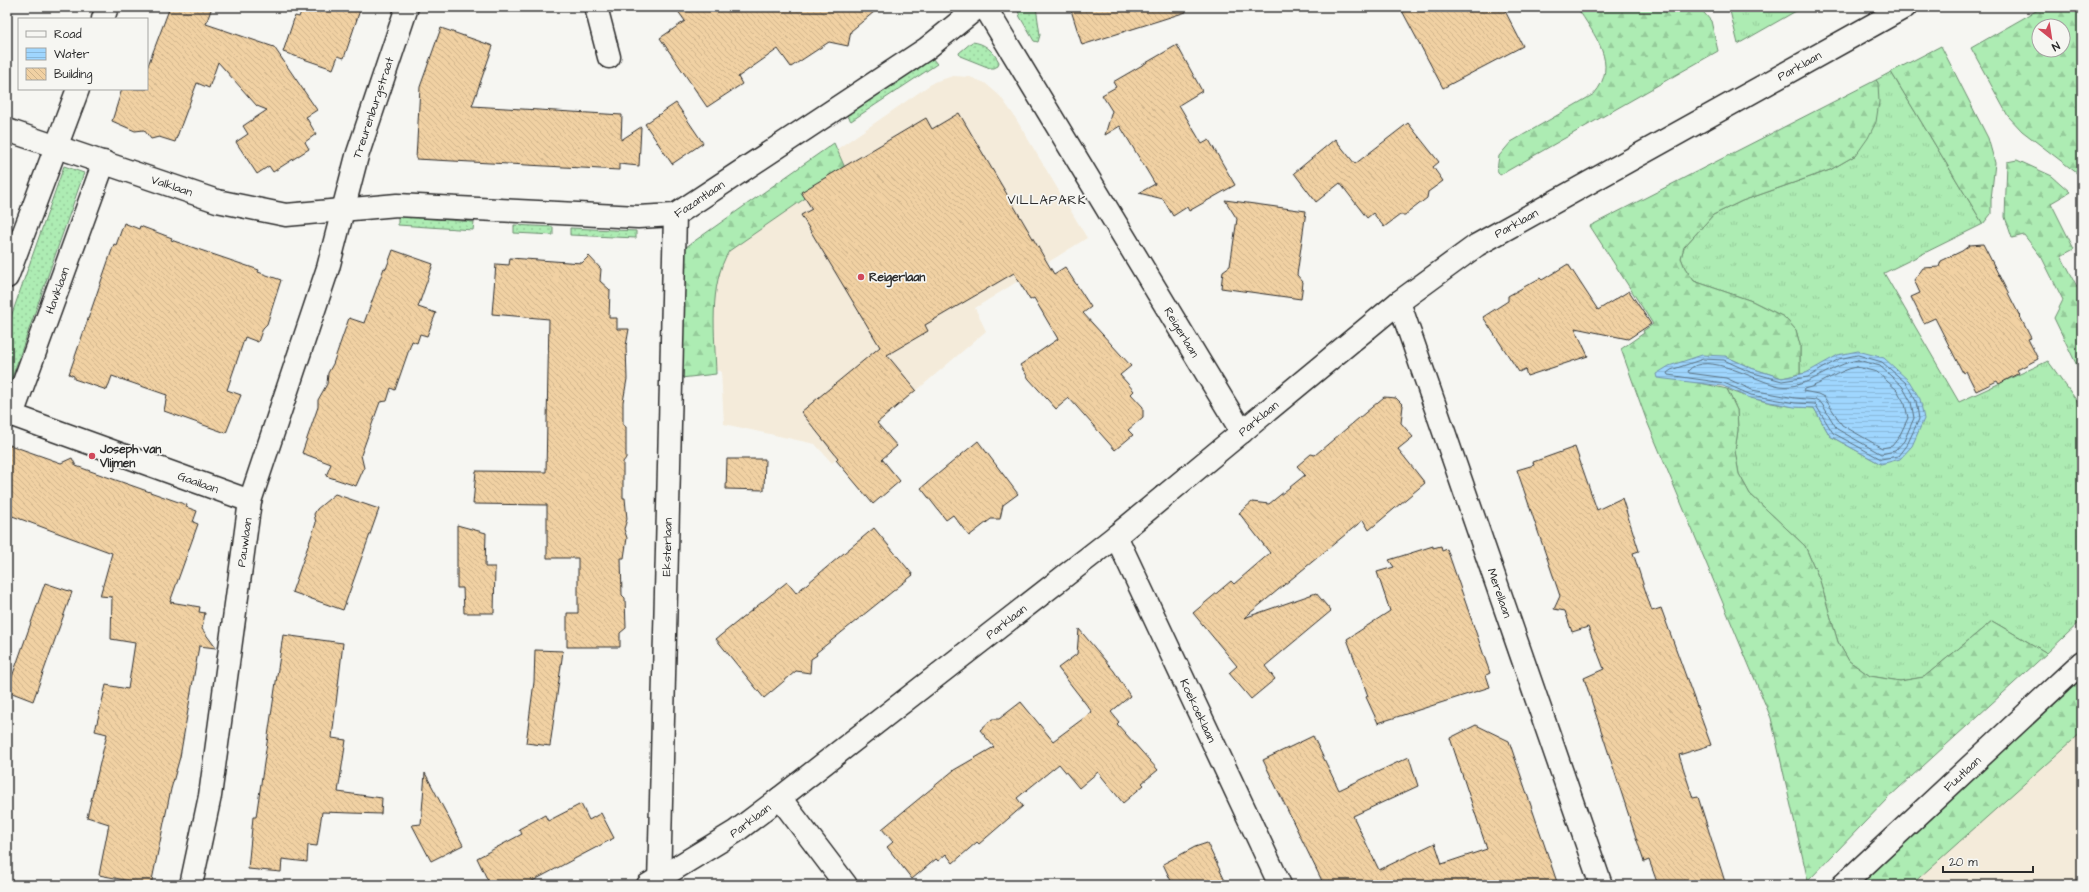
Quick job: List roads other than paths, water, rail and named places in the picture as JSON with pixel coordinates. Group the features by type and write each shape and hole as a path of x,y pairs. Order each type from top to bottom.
{"street":[{"path":"103,18 108,7"},
{"name":"Treurenburgstraat","path":"342,209 357,156 407,7"},
{"path":"596,7 608,56"},
{"name":"Fazantlaan","path":"342,209 397,204 638,217 675,215 926,49 978,7"},
{"name":"Reigerlaan","path":"985,7 1242,432"},
{"name":"Parklaan","path":"655,883 735,832 780,798 1116,536 1399,302 1477,245 1905,7"},
{"path":"7,277 78,90"},
{"name":"Valklaan","path":"7,130 217,201 286,215 342,209"},
{"name":"Haviklaan","path":"10,414 104,162"},
{"name":"Pauwlaan","path":"191,885 210,796 250,501 328,268 342,209"},
{"name":"Eksterlaan","path":"655,883 675,215"},
{"name":"Merellaan","path":"1399,302 1601,885"},
{"name":"Gaailaan","path":"10,414 250,501"},
{"name":"Koekoeklaan","path":"1116,536 1280,885"},
{"name":"Fuutlaan","path":"1843,885 2082,662"},
{"path":"780,798 846,885"}],"water":[{"path":"1858,351 1884,358 1909,381 1920,399 1924,419 1912,446 1900,459 1881,464 1830,436 1814,408 1794,407 1750,398 1723,386 1657,378 1656,374 1669,366 1702,355 1725,356 1751,368 1782,378 1806,373 1838,355"}],"place":[{"name":"Reigerlaan","path":"861,277"},
{"name":"Joseph van Vlijmen","path":"92,456"}],"district":[{"name":"VILLAPARK","path":"1047,200"}]}
